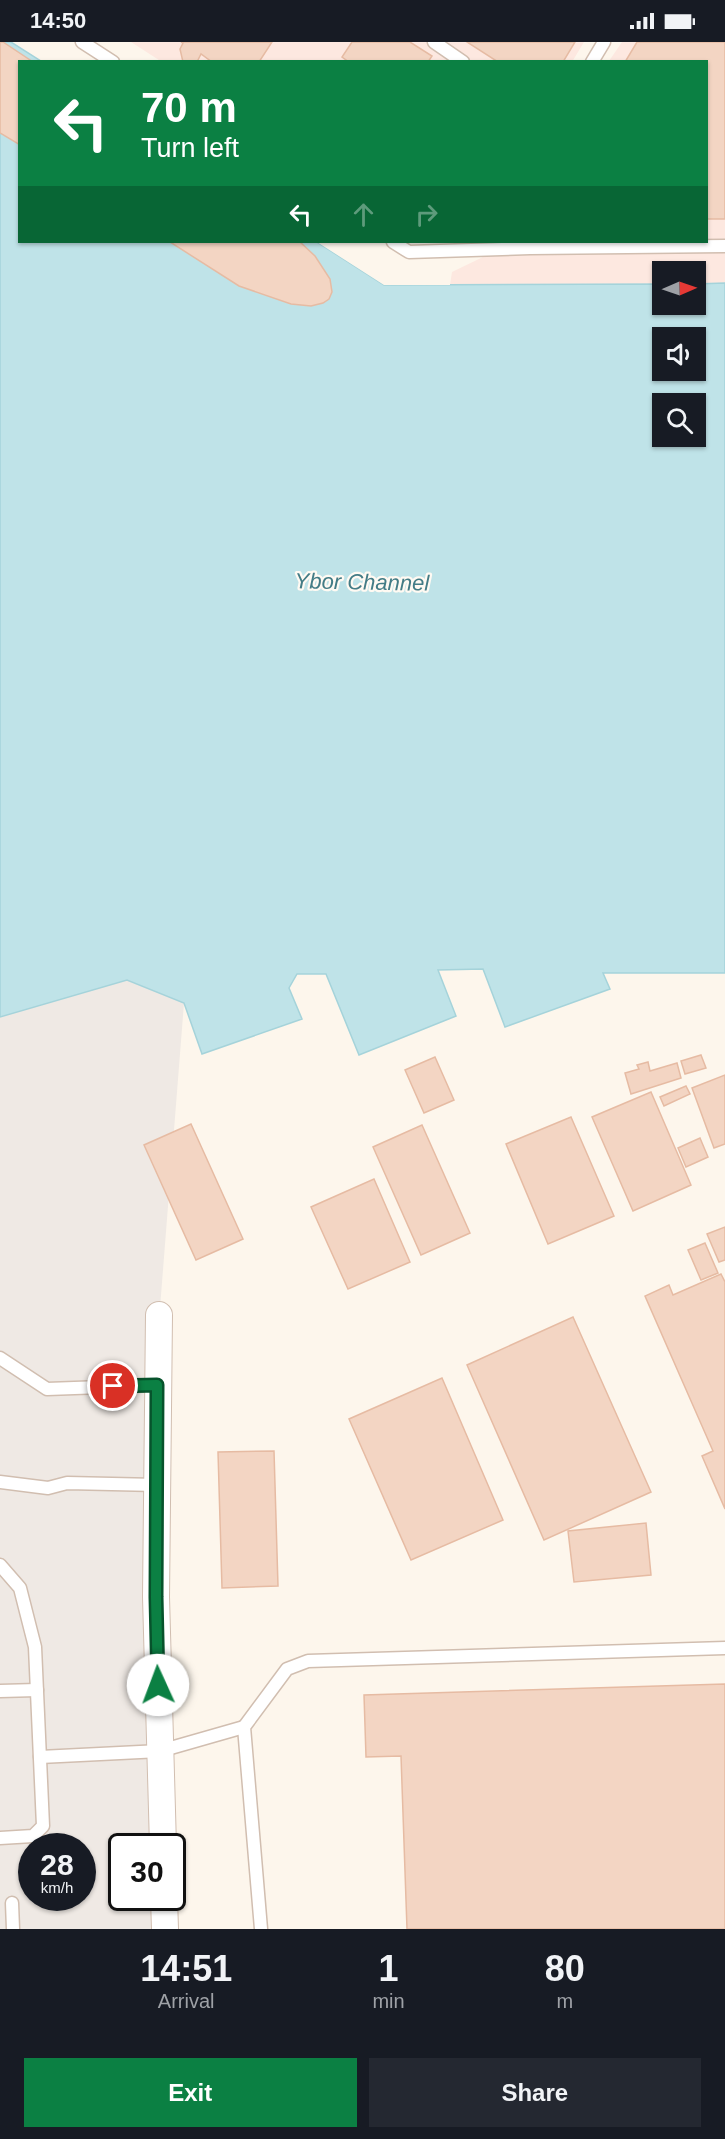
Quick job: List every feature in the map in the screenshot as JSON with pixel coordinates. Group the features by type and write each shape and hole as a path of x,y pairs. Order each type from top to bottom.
{"street":[{"path":"159,1315 156,1597 163,1833"},
{"path":"164,1911 165,1929"}],"lane":[{"path":"82,42 109,60"},
{"path":"434,42 460,60"},
{"path":"593,60 604,42"},
{"path":"395,243 409,252 461,246 725,246"},
{"path":"0,1358 47,1389 157,1385"},
{"path":"0,1482 48,1488 67,1483 157,1485"},
{"path":"0,1565 20,1588 35,1647 43,1826 33,1836 0,1838"},
{"path":"40,1757 160,1751 244,1727 287,1669 308,1660 725,1648"},
{"path":"0,1691 37,1690"},
{"path":"244,1727 261,1929"},
{"path":"12,1903 13,1929"}],"shaded area":[{"path":"131,42 584,42 573,60 159,60"},
{"path":"622,42 725,42 725,283 706,284 706,261 652,261 652,284 450,285 452,272 512,243 708,243 708,60 610,60"},
{"path":"127,980 184,1003 157,1346 158,1833 108,1833 108,1911 160,1911 161,1929 0,1929 0,1017"}],"water":[{"name":"Ybor Channel","path":"0,42 11,42 39,60 18,60 18,243 319,243 384,285 652,284 652,315 706,315 706,284 725,283 725,973 603,973 610,989 505,1027 483,969 438,970 456,1016 359,1055 326,974 297,974 289,988 302,1019 202,1054 184,1003 127,980 0,1017"}],"pier":[{"path":"319,243 324,243 385,282 450,282 450,285 384,285"}],"building":[{"path":"0,42 3,42 30,60 18,60 18,144 0,133"},
{"path":"181,42 272,42 260,60 209,60 201,54 198,60 183,60 180,49 183,43"},
{"path":"352,42 410,42 432,56 429,60 346,60 342,57"},
{"path":"467,42 575,42 564,60 495,60"},
{"path":"637,42 725,42 725,219 708,219 708,60 626,60"},
{"path":"172,243 301,243 315,256 330,279 332,292 329,299 323,303 311,306 291,304 239,286"},
{"path":"701,1055 706,1068 685,1074 681,1061"},
{"path":"435,1057 454,1100 424,1113 405,1070"},
{"path":"648,1062 650,1071 677,1063 681,1078 631,1094 625,1073 639,1069 637,1065"},
{"path":"725,1075 725,1144 714,1148 692,1088"},
{"path":"686,1086 690,1094 664,1106 660,1097"},
{"path":"651,1092 691,1185 633,1211 592,1117"},
{"path":"571,1117 614,1216 548,1244 506,1144"},
{"path":"191,1124 243,1239 196,1260 144,1145"},
{"path":"422,1125 470,1233 421,1255 373,1147"},
{"path":"700,1138 708,1157 686,1167 678,1148"},
{"path":"374,1179 410,1262 348,1289 311,1207"},
{"path":"725,1227 725,1260 719,1262 707,1234"},
{"path":"705,1243 718,1273 701,1280 688,1250"},
{"path":"721,1274 725,1282 725,1509 702,1456 713,1451 645,1296 669,1285 673,1295"},
{"path":"573,1317 651,1492 544,1540 467,1365"},
{"path":"442,1378 503,1520 411,1560 349,1419"},
{"path":"274,1451 278,1586 222,1588 218,1452"},
{"path":"646,1523 651,1575 574,1582 568,1531"},
{"path":"725,1684 725,1929 407,1929 401,1756 366,1757 364,1695"}],"route":[{"path":"113,1386 157,1385 158,1685"}]}
